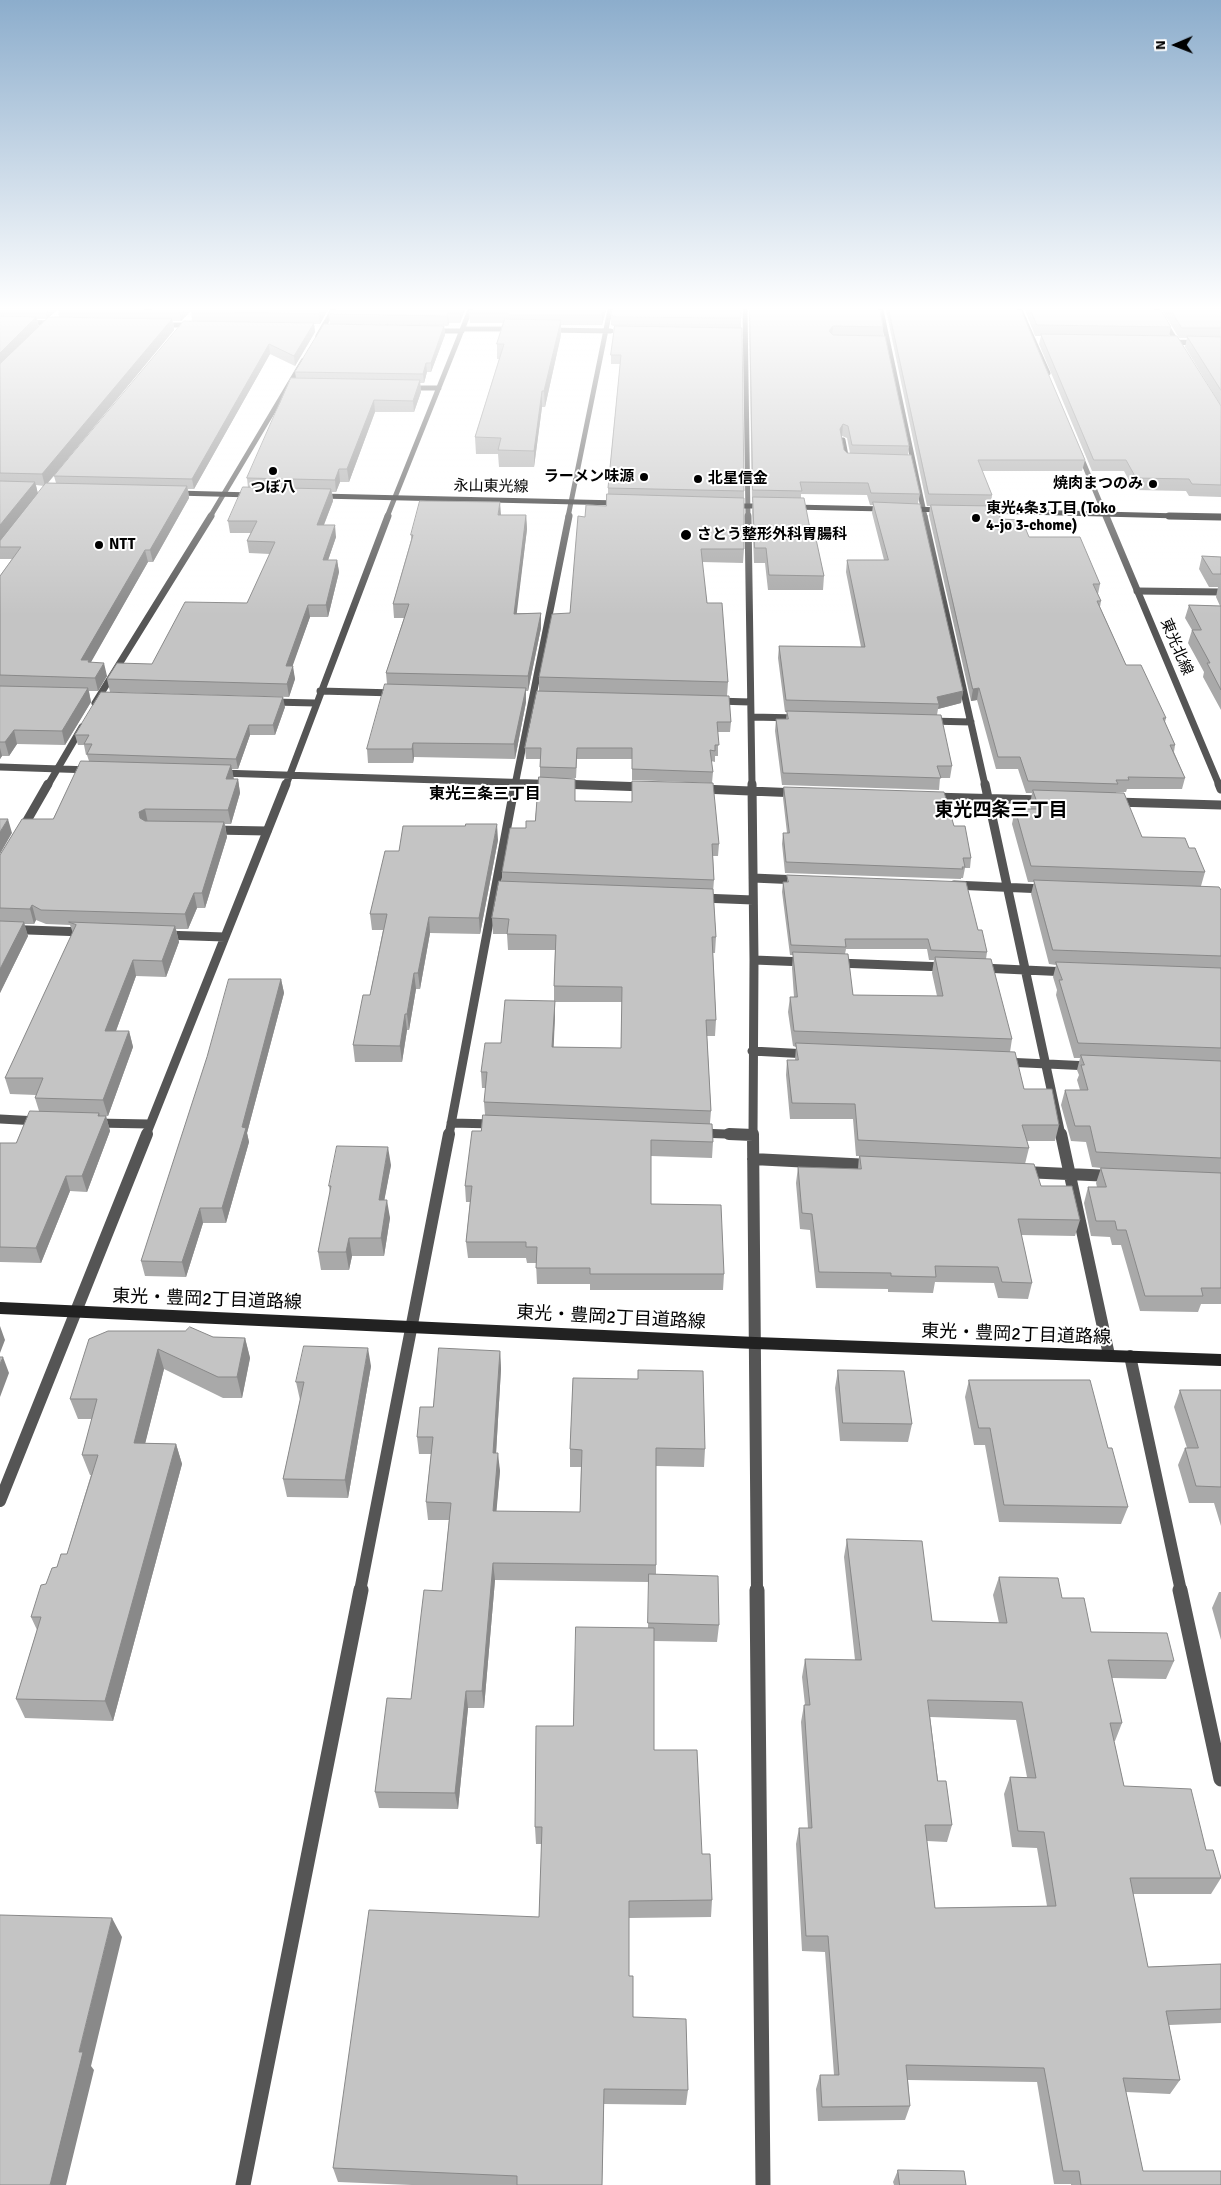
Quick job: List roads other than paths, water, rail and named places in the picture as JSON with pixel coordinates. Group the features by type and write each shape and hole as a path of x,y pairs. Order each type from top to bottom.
{"street":[{"path":"90,713 272,412"},
{"path":"0,1501 290,775 394,498 429,412"},
{"path":"243,2185 451,1123 500,891 515,783 571,501 591,412"},
{"path":"744,412 748,506 754,960 752,1051 763,2185"},
{"path":"903,412 1008,887 1109,1356"},
{"path":"844,440 847,461 856,461"},
{"name":"東光北線","path":"1077,447 1221,789"},
{"path":"904,462 913,462"},
{"path":"165,493 264,495"},
{"name":"永山東光線","path":"313,496 625,503"},
{"path":"729,506 777,507"},
{"path":"787,507 894,509"},
{"path":"904,509 952,510"},
{"path":"981,511 1221,517"},
{"path":"1137,591 1221,592"},
{"path":"320,691 406,694"},
{"path":"89,696 108,697"},
{"path":"711,701 750,702"},
{"path":"266,702 316,703"},
{"path":"751,717 808,718"},
{"path":"923,720 971,722"},
{"path":"19,834 85,721"},
{"path":"0,768 96,770"},
{"path":"212,773 653,788"},
{"path":"693,789 811,793"},
{"path":"919,796 1056,800"},
{"path":"1105,802 1221,805"},
{"path":"208,830 267,831"},
{"path":"753,878 812,880"},
{"path":"949,885 1056,889"},
{"path":"693,898 753,900"},
{"path":"0,929 98,932"},
{"path":"156,934 225,937"},
{"path":"754,960 812,962"},
{"path":"832,963 1074,972"},
{"path":"752,1051 820,1054"},
{"path":"997,1062 1104,1066"},
{"path":"0,1119 50,1121"},
{"path":"79,1122 149,1124"},
{"path":"451,1123 509,1125"},
{"path":"685,1132 753,1135"},
{"path":"754,1160 882,1166"},
{"path":"1010,1172 1126,1177"},
{"name":"東光・豊岡2丁目道路線","path":"0,1308 755,1343 1221,1360"},
{"path":"1130,1356 1221,1779"}],"place":[{"name":"つぼ八","path":"273,471"},
{"name":"ラーメン味源","path":"644,477"},
{"name":"北星信金","path":"698,479"},
{"name":"焼肉まつのみ","path":"1153,484"},
{"name":"東光4条3丁目 (Toko 4-jo 3-chome)","path":"976,518"},
{"name":"さとう整形外科胃腸科","path":"686,535"},
{"name":"NTT","path":"99,545"}],"district":[{"name":"東光三条三丁目","path":"485,795"},
{"name":"東光四条三丁目","path":"1001,811"}]}
